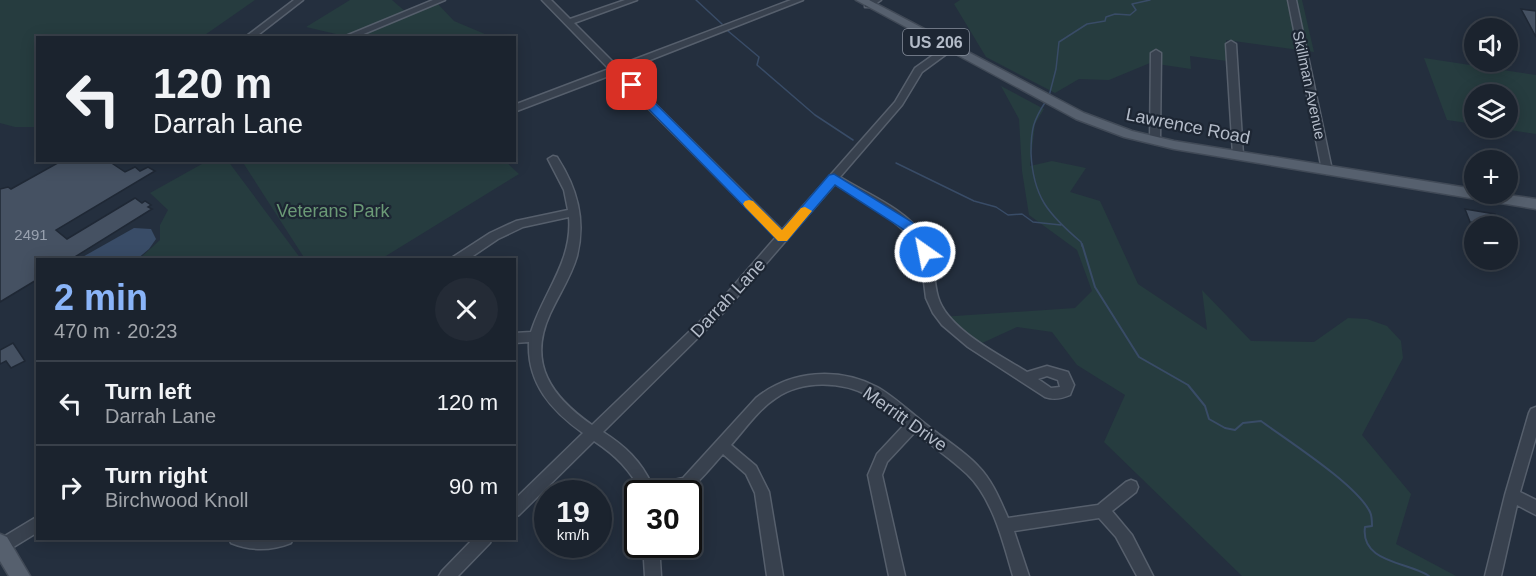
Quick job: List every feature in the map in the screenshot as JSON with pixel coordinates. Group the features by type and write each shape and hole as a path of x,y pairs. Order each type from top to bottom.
{"main road":[{"name":"Lawrence Road","path":"868,2 950,48 1096,123 1155,141 1536,204"},
{"path":"1,545 20,576"}],"street":[{"path":"251,36 299,0"},
{"path":"350,36 441,0"},
{"path":"546,0 783,238"},
{"path":"569,22 633,0"},
{"path":"516,108 799,0"},
{"name":"Skillman Avenue","path":"1292,0 1327,170"},
{"path":"1231,44 1238,155"},
{"name":"Darrah Lane","path":"516,508 720,309 899,103 918,70 950,48"},
{"path":"1155,141 1156,53"},
{"path":"553,159 570,188 575,212 574,241 559,285 544,310 536,337 536,363 544,388 563,413 625,456 635,466 642,480"},
{"path":"834,178 914,231 924,246 933,299 942,317 957,331 1026,378"},
{"path":"460,258 494,236 520,224 575,212"},
{"path":"516,338 536,337"},
{"name":"Merritt Drive","path":"691,480 761,402 772,393 794,383 808,380 836,379 862,386 884,399 973,470 994,500 1005,525 1021,576"},
{"path":"1493,576 1512,495 1536,413"},
{"path":"897,576 876,475 882,458 915,423"},
{"path":"722,445 751,470 762,492 775,576"},
{"path":"1005,525 1101,511 1131,487"},
{"path":"1512,495 1536,508"},
{"path":"1101,511 1115,522 1123,533 1145,576"},
{"path":"1,545 36,524"},
{"path":"244,540 256,543 274,540"},
{"path":"447,576 483,540"},
{"path":"652,558 653,576"}],"green space":[{"path":"0,0 255,0 203,36 36,36 36,127 15,127 0,123"},
{"path":"350,0 392,0 407,13 436,2 454,21 490,36 339,36 306,27"},
{"path":"960,0 1302,0 1314,52 1226,40 1227,61 1190,56 1191,69 1150,63 1109,80 1079,79 1055,93 986,57 954,4"},
{"path":"1424,58 1464,64 1464,72 1516,72 1536,75 1536,134 1518,131 1518,84 1464,84 1464,123 1447,120"},
{"path":"1001,86 1044,109 1035,124 1030,166 1052,161 1086,168 1070,192 1100,201 1138,284 1207,330 1202,290 1251,341 1314,342 1348,318 1367,319 1387,326 1401,341 1403,358 1362,435 1411,494 1396,544 1456,576 1242,576 1104,442 1125,395 1077,365 1052,332 1017,327 980,344 940,317 1075,308 1092,291 1077,250 1029,215 1022,171 1019,119"},
{"path":"205,162 229,162 300,258 140,258 160,240 160,225 168,210 150,193"},
{"name":"Veterans Park","path":"243,162 506,162 519,174 383,258 304,258"}],"water":[{"path":"134,228 151,229 156,239 138,258 81,258"}],"building":[{"path":"1521,9 1536,11 1536,37"},
{"path":"59,162 110,162 125,172 135,167 140,171 148,167 155,171 56,230 67,239 135,198 142,203 145,201 151,205 148,207 152,209 73,258 36,258 36,280 0,302 0,189 8,187 11,189"},
{"path":"1465,209 1496,216 1468,216"},
{"path":"13,343 25,361 11,368 6,361 0,364 0,350"}],"waterway":[{"path":"696,0 722,24"},
{"path":"1049,96 1056,69 1059,42 1087,24 1105,21 1106,17 1115,14 1130,15 1136,10 1132,4 1150,0"},
{"path":"728,31 759,57 757,65 815,115 853,140"},
{"path":"1046,101 1032,131 1031,153 1035,182 1044,204 1081,242 1082,246"},
{"path":"896,163 974,201 996,207 1008,215 1022,214 1033,222 1061,225"},
{"path":"1082,244 1095,287 1139,357 1188,385 1205,406 1209,419 1225,428 1235,430 1243,423 1261,421 1336,476 1351,489 1370,512 1372,526 1365,527 1365,539 1370,548 1388,560 1429,576"}],"slow traffic":[{"path":"749,204 783,238 805,211"}],"route":[{"path":"632,85 783,238 834,178 908,226 920,238 925,252"}]}
